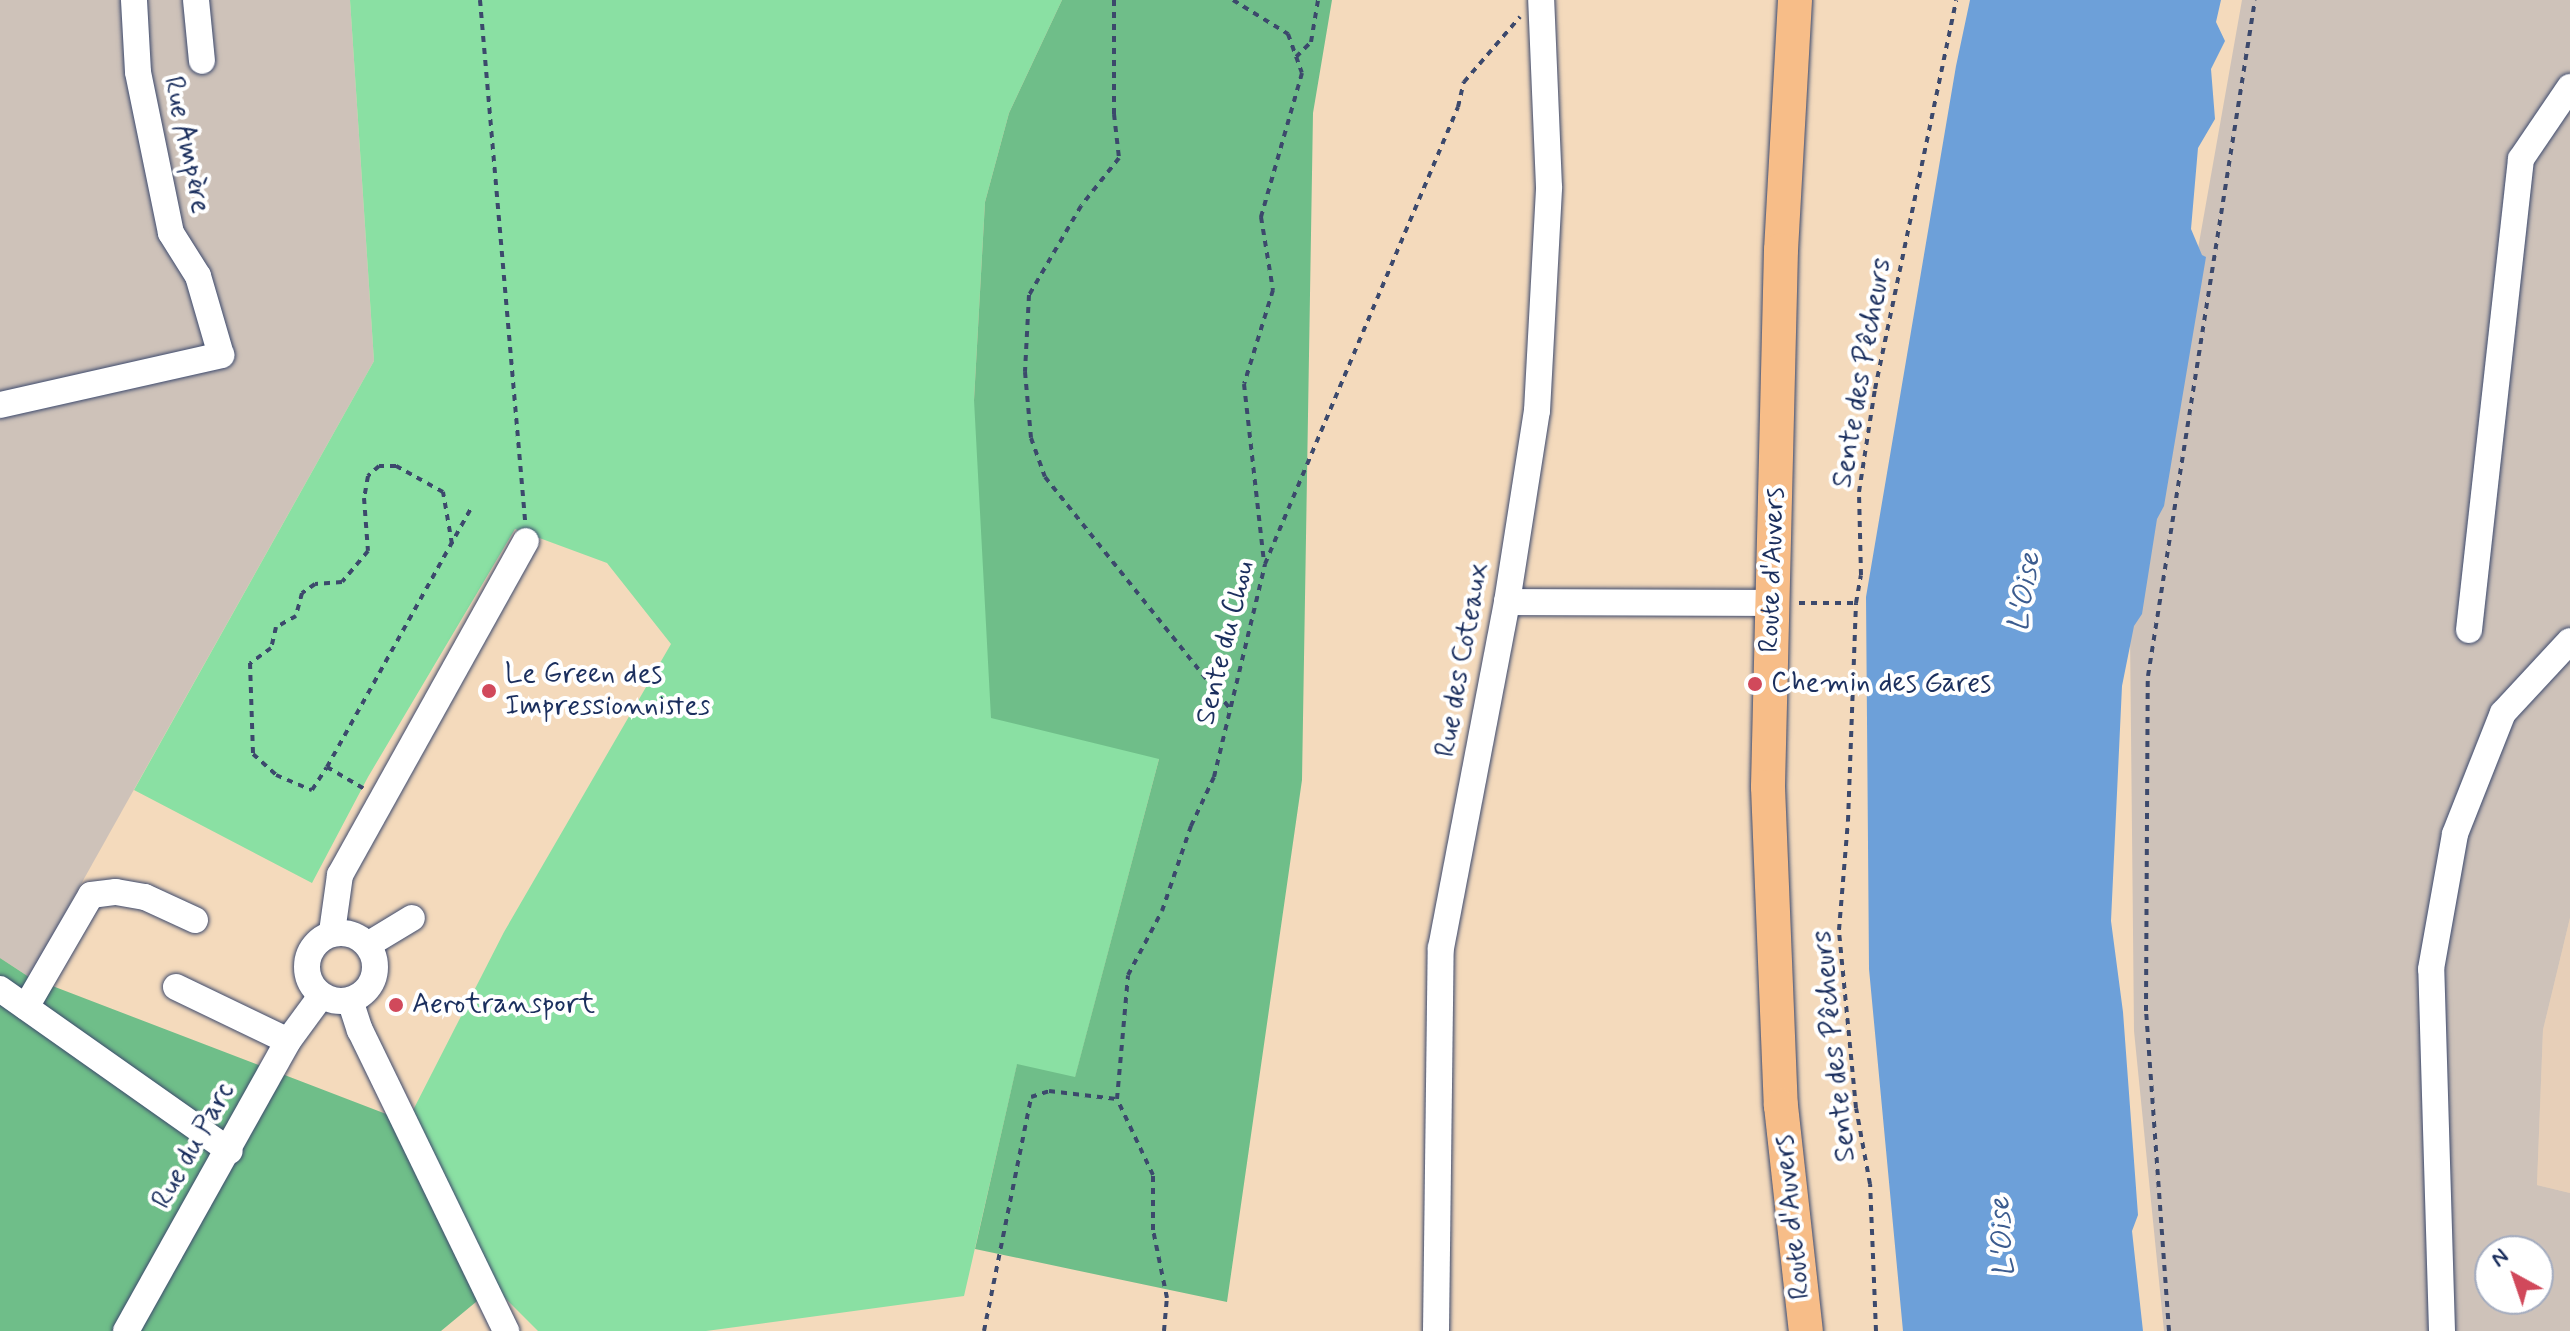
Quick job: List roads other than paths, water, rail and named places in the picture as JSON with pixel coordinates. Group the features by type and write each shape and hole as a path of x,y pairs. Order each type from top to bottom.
{"main road":[{"name":"Route d'Auvers","path":"1795,0 1781,250 1768,787 1781,1106 1806,1331"}],"street":[{"name":"Rue Ampère","path":"0,405 221,355 198,276 171,233 138,72 134,0"},
{"path":"196,0 202,61"},
{"name":"Rue des Coteaux","path":"1436,1331 1441,948 1507,602 1538,396 1549,187 1532,6"},
{"path":"2469,630 2521,159 2570,87"},
{"path":"332,932 340,875 526,541"},
{"path":"1507,602 1772,603"},
{"path":"2442,1331 2431,969 2452,849 2503,713 2570,641"},
{"path":"26,1007 91,895 116,892 145,897 195,920"},
{"path":"369,944 412,918"},
{"path":"332,932 352,933 369,944 376,960 374,977 366,992 350,1000 335,1001 321,996 309,980 306,960 315,943 332,932"},
{"path":"176,987 288,1041"},
{"path":"0,989 230,1151"},
{"name":"Rue du Parc","path":"126,1331 230,1151 288,1041 321,996"},
{"path":"350,1000 360,1030 506,1331"}],"water":[{"name":"L'Oise","path":"1970,0 2221,0 2216,22 2225,41 2211,69 2215,119 2198,148 2191,229 2202,255 2206,257 2164,506 2157,519 2142,614 2134,626 2122,686 2111,921 2123,1012 2138,1215 2132,1231 2143,1331 1903,1331 1869,969 1866,597 1956,66"}],"place":[{"name":"Chemin des Gares","path":"1755,684"},
{"name":"Le Green des Impressionnistes","path":"489,691"},
{"name":"Aerotransport","path":"396,1005"}]}
